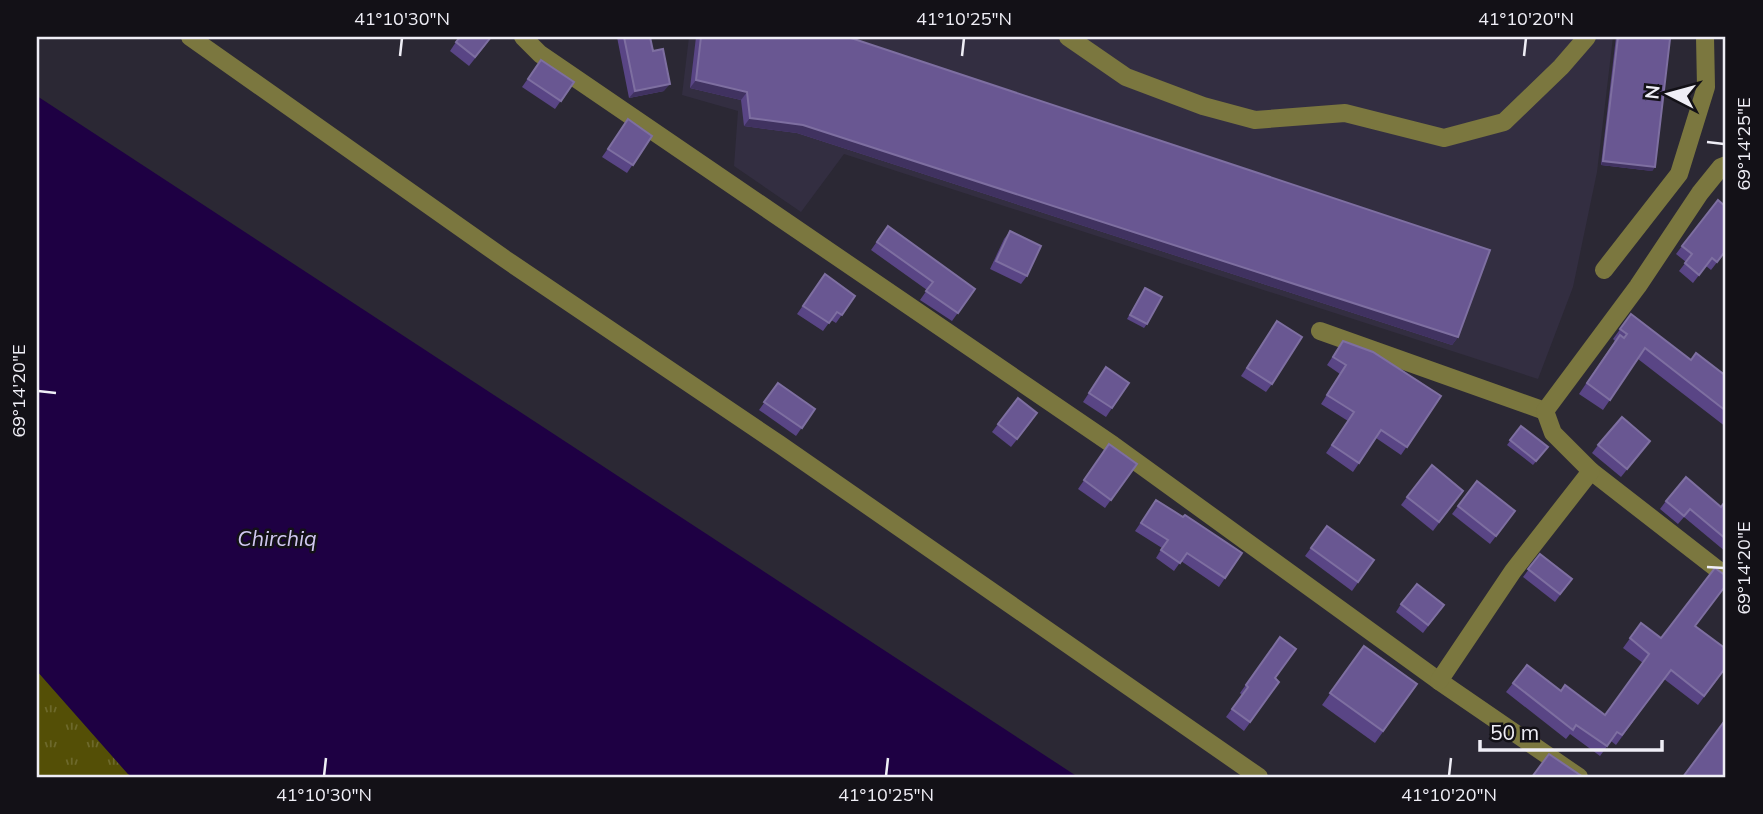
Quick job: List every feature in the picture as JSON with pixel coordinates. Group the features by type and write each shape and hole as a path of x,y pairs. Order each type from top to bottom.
{"street":[{"path":"190,37 505,259 802,460 1259,777"},
{"path":"523,37 540,54 1113,445 1439,681 1579,777"},
{"path":"1068,37 1126,77 1203,106 1255,120 1345,113 1444,138 1504,121 1561,67 1587,37"},
{"path":"1604,270 1679,174 1706,87 1705,37"},
{"path":"1545,411 1638,286 1700,193 1724,166"},
{"path":"1320,331 1545,411"},
{"path":"1545,411 1553,433 1591,471 1726,576"},
{"path":"1439,681 1513,571 1591,471"}],"shaded area":[{"path":"689,37 1613,37 1597,172 1573,287 1538,379 844,154 801,212 734,166 738,111 682,95"}],"green space":[{"path":"37,671 128,774 133,777 37,777"}],"water":[{"name":"Chirchiq","path":"37,96 1078,777 133,777 128,774 37,671"}],"building":[{"path":"460,37 491,37 475,57 456,42"},
{"path":"624,37 650,37 653,51 663,49 670,84 635,91"},
{"path":"701,37 848,37 1490,250 1458,337 803,125 750,118 747,92 696,80"},
{"path":"1618,37 1670,39 1655,167 1603,161"},
{"path":"541,60 574,82 561,101 528,79"},
{"path":"628,119 652,136 633,165 608,149"},
{"path":"1718,200 1726,207 1726,250 1717,262 1712,258 1699,275 1685,263 1692,254 1682,246"},
{"path":"888,226 975,289 958,313 926,291 933,282 877,242"},
{"path":"1010,231 1041,246 1027,276 996,261"},
{"path":"825,274 855,296 842,315 837,312 829,323 803,306"},
{"path":"1145,288 1162,297 1147,324 1130,315"},
{"path":"1631,314 1691,360 1696,353 1726,376 1726,411 1645,348 1610,400 1587,383 1620,335 1624,338 1627,334 1620,329"},
{"path":"1277,321 1302,337 1272,384 1247,368"},
{"path":"1343,341 1373,352 1441,396 1407,447 1381,430 1359,463 1332,445 1354,412 1327,395 1346,365 1333,357"},
{"path":"1106,367 1129,383 1112,408 1089,393"},
{"path":"778,383 815,409 802,428 764,402"},
{"path":"1018,398 1037,413 1017,439 998,424"},
{"path":"1622,417 1650,441 1627,469 1598,445"},
{"path":"1521,426 1548,447 1536,461 1510,440"},
{"path":"1109,444 1137,464 1111,500 1084,480"},
{"path":"1432,465 1463,491 1439,522 1407,497"},
{"path":"1686,477 1721,507 1726,500 1726,539 1690,509 1684,516 1666,501"},
{"path":"1477,481 1515,511 1496,536 1458,506"},
{"path":"1156,500 1183,517 1185,515 1242,553 1225,578 1187,553 1180,563 1161,550 1168,540 1141,523"},
{"path":"1327,526 1374,560 1358,582 1311,548"},
{"path":"1540,554 1572,579 1560,594 1528,569"},
{"path":"1715,568 1726,576 1726,585 1695,626 1726,649 1726,667 1704,696 1671,670 1622,735 1617,732 1607,746 1576,725 1573,730 1513,683 1527,665 1561,691 1565,685 1605,715 1649,654 1630,638 1641,623 1661,638"},
{"path":"1417,584 1444,605 1428,625 1401,604"},
{"path":"1280,637 1296,649 1275,678 1279,682 1250,722 1232,709"},
{"path":"1364,646 1417,684 1383,731 1330,693"},
{"path":"1726,719 1726,777 1683,777"},
{"path":"1549,754 1583,777 1532,777"}]}
